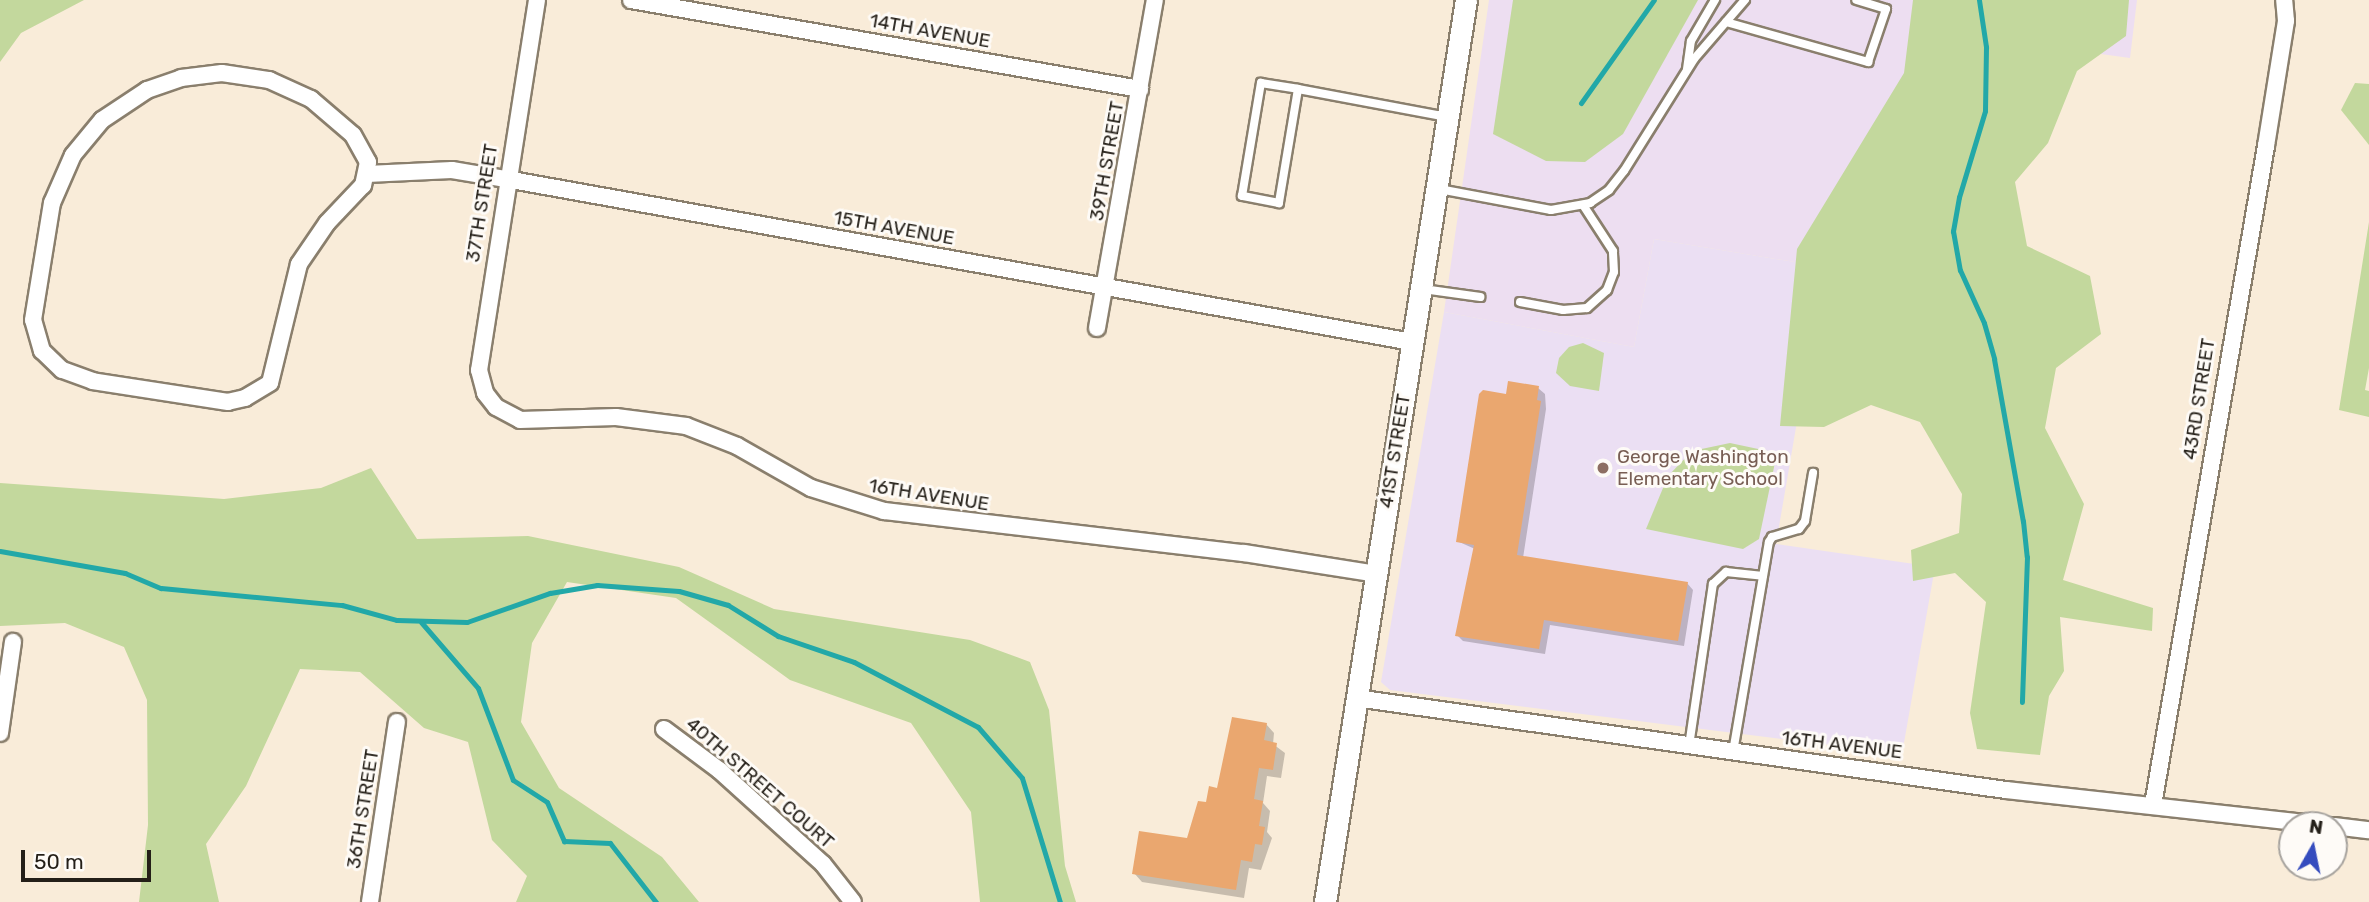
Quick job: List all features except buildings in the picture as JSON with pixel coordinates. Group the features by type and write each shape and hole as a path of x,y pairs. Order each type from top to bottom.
{"street":[{"name":"37TH STREET","path":"496,407 485,393 479,370 506,179 537,0"},
{"name":"14TH AVENUE","path":"631,0 1140,89"},
{"name":"39TH STREET","path":"1097,328 1155,0"},
{"name":"41ST STREET","path":"1325,902 1466,0"},
{"name":"43RD STREET","path":"2153,805 2266,146 2286,21 2284,0"},
{"path":"222,73 245,74 290,87 331,113 353,135 368,162 368,174 299,264 289,293 277,368 260,391 228,402 93,381 62,370 35,339 36,280 60,180 73,155 102,120 147,90 181,78 222,73"},
{"name":"15TH AVENUE","path":"368,174 452,170 1412,342"},
{"name":"16TH AVENUE","path":"496,407 520,420 616,417 676,423 728,442 811,488 884,511 1244,553 1376,574"},
{"path":"0,733 13,642"},
{"name":"16TH AVENUE","path":"1356,698 1733,752 2278,820"},
{"name":"36TH STREET","path":"370,902 397,722"},
{"name":"40TH STREET COURT","path":"664,729 719,771 812,854 853,902"},
{"path":"2348,828 2369,830"}],"lane":[{"path":"1686,72 1691,41 1715,0"},
{"path":"1436,188 1551,210 1583,205 1609,190 1686,72 1745,0"},
{"path":"1726,22 1868,62 1886,9 1856,0"},
{"path":"1298,89 1279,203 1242,197 1261,83 1298,89 1447,117"},
{"path":"1520,302 1563,310 1587,308 1606,290 1614,271 1613,251 1583,205"},
{"path":"1420,288 1480,297"},
{"path":"1733,752 1772,537 1787,536 1805,521 1813,473"},
{"path":"1689,746 1713,584 1726,572 1763,576"}],"shaded area":[{"path":"1489,0 2137,0 2130,58 2022,43 1983,293 1654,239 1634,347 1444,312"},
{"name":"George Washington Elementary School","path":"1654,239 1983,293 1806,369 1776,544 1935,567 1902,754 1390,690 1381,682 1444,312 1634,347"}],"green space":[{"path":"0,0 84,0 21,33 0,62"},
{"path":"1513,0 1698,0 1623,134 1585,162 1546,161 1493,134"},
{"path":"1913,0 2129,0 2126,36 2077,71 2048,143 2015,182 2027,246 2090,276 2101,334 2056,368 2045,428 2084,504 2063,580 2153,608 2152,631 2060,617 2064,671 2049,696 2040,755 1977,749 1970,713 1986,602 1955,573 1913,581 1911,550 1959,533 1962,494 1920,422 1871,405 1824,427 1780,426 1797,249 1904,73"},
{"path":"2355,83 2369,84 2369,145 2341,110"},
{"path":"2369,222 2369,368 2365,390 2369,391 2369,417 2339,410"},
{"path":"1583,343 1604,353 1599,391 1570,386 1556,373 1559,358 1569,347"},
{"path":"1730,443 1777,453 1759,539 1743,549 1646,529 1668,476 1692,451"},
{"path":"371,468 417,539 528,536 679,567 774,609 970,640 1030,662 1049,710 1065,866 1076,902 980,902 971,812 911,723 790,680 676,598 567,582 532,643 521,722 559,788 662,857 699,902 516,902 527,876 492,840 468,742 424,728 360,672 300,669 246,786 206,844 219,902 139,902 148,825 147,700 124,647 65,623 0,626 0,483 224,499 321,488"}],"waterway":[{"path":"1581,103 1654,0"},
{"path":"1979,0 1986,47 1985,111 1959,197 1953,231 1960,270 1984,323 1994,359 2023,521 2027,557 2022,702"},
{"path":"0,551 125,573 161,588 342,605 397,620 467,622 550,593 597,585 679,591 728,605 778,636 854,662 978,727 1022,778 1060,902"},
{"path":"421,622 478,688 513,780 547,802 564,841 610,843 656,902"}],"place":[{"name":"George Washington Elementary School","path":"1603,468"}]}
